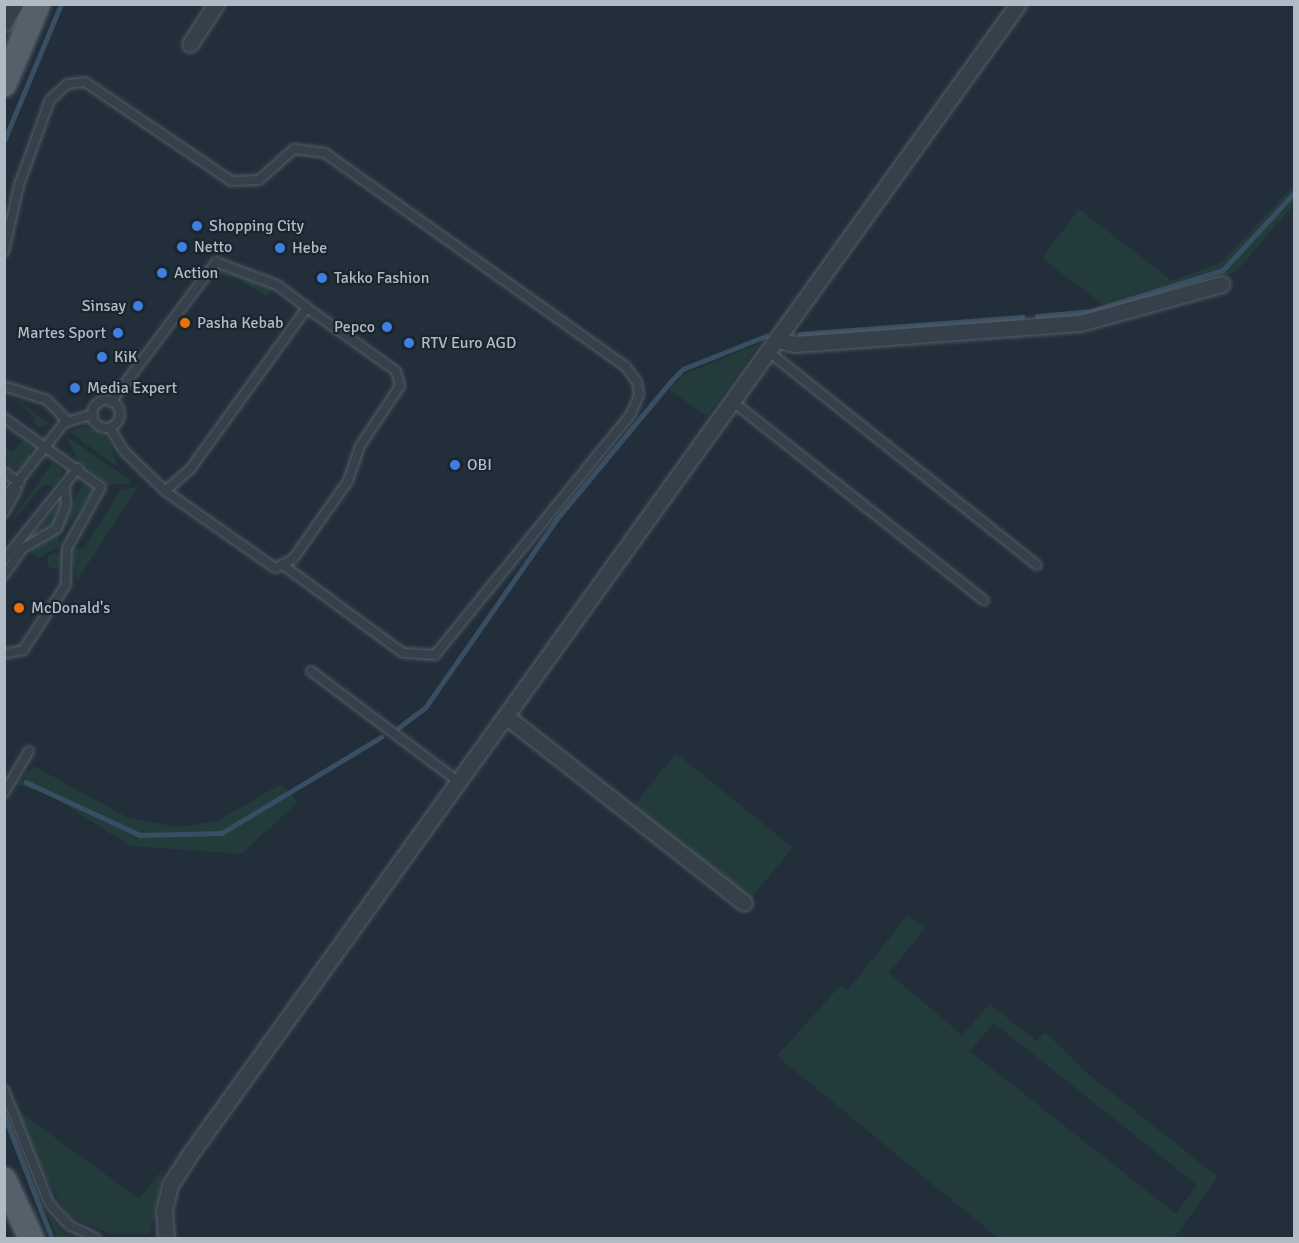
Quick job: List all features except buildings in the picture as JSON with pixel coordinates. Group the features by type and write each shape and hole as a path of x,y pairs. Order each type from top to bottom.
{"main road":[{"path":"4,84 38,4"},
{"path":"4,1164 7,1184 31,1239"}],"street":[{"path":"4,23 15,4"},
{"path":"190,44 216,4"},
{"path":"166,1239 164,1211 170,1185 188,1157 460,783 1018,4"},
{"path":"774,346 1080,323 1222,284"},
{"path":"507,717 744,903"}],"lane":[{"path":"4,252 19,185 50,100 67,84 85,82 231,181 259,180 294,149 325,153 634,378 639,395 631,414 435,655 404,653 284,567 262,563 165,491 123,450 110,428 97,425 93,414"},
{"path":"111,402 216,262 278,285 396,371 400,386 360,446 348,481 284,567"},
{"path":"165,491 191,468 307,308"},
{"path":"774,346 1037,565"},
{"path":"4,386 47,400 67,421"},
{"path":"4,499 20,483 67,421 93,414 101,402 111,402"},
{"path":"110,428 120,414 111,402"},
{"path":"733,402 984,600"},
{"path":"4,418 96,478 101,490 66,548 66,585 23,650 4,654"},
{"path":"4,560 78,468"},
{"path":"4,472 20,483"},
{"path":"4,513 20,483"},
{"path":"4,575 23,548 57,528 64,513 65,485"},
{"path":"311,671 460,783"},
{"path":"4,793 29,751"},
{"path":"4,1090 49,1203 69,1225 96,1239"}],"green space":[{"path":"22,5 26,5 5,53 5,39"},
{"path":"1294,185 1294,204 1236,272 1110,310 1042,258 1079,209 1172,281 1222,262"},
{"path":"219,269 272,289 267,297 237,278 212,273"},
{"path":"760,343 707,416 668,389 685,374"},
{"path":"5,392 52,425 37,427 33,415"},
{"path":"84,426 108,438 118,467 69,432"},
{"path":"66,436 130,480 130,483 109,485 77,459"},
{"path":"24,440 32,446 30,458 23,468 8,469 5,447 12,452"},
{"path":"52,463 62,470 60,478 54,486 43,485 5,530"},
{"path":"84,482 91,484 91,495 58,537 60,545 39,558 28,551 58,532"},
{"path":"138,487 77,581 70,548 83,549 121,490"},
{"path":"57,506 56,522 28,539"},
{"path":"52,553 58,553 63,561 61,567 52,569 47,564 47,558"},
{"path":"676,753 793,847 749,902 632,807"},
{"path":"34,766 128,818 178,827 217,821 281,784 298,802 241,854 130,846 52,796 15,784"},
{"path":"908,915 925,928 889,973 962,1035 990,1004 1036,1041 1045,1032 1087,1073 1218,1177 1174,1238 998,1238 777,1056 841,985 848,990","holes":["994,1023 1197,1185 1176,1214 970,1051"]},
{"path":"16,1109 139,1199 163,1169 150,1234 112,1234 69,1216 37,1164"},
{"path":"45,1210 64,1233 73,1238 57,1238"}],"waterway":[{"path":"4,141 61,4"},
{"path":"1037,316 1092,311 1223,270 1294,193"},
{"path":"800,334 1022,317"},
{"path":"398,728 425,708 556,520 670,382 683,369 766,336"},
{"path":"26,782 140,835 222,833 381,737"},
{"path":"4,1114 52,1238"}],"place":[{"name":"Shopping City","path":"197,226"},
{"name":"Netto","path":"182,247"},
{"name":"Hebe","path":"280,248"},
{"name":"Action","path":"162,273"},
{"name":"Takko Fashion","path":"322,278"},
{"name":"Sinsay","path":"138,306"},
{"name":"Pasha Kebab","path":"185,323"},
{"name":"Pepco","path":"387,327"},
{"name":"Martes Sport","path":"118,333"},
{"name":"RTV Euro AGD","path":"409,343"},
{"name":"KiK","path":"102,357"},
{"name":"Media Expert","path":"75,388"},
{"name":"OBI","path":"455,465"},
{"name":"McDonald's","path":"19,608"}]}
